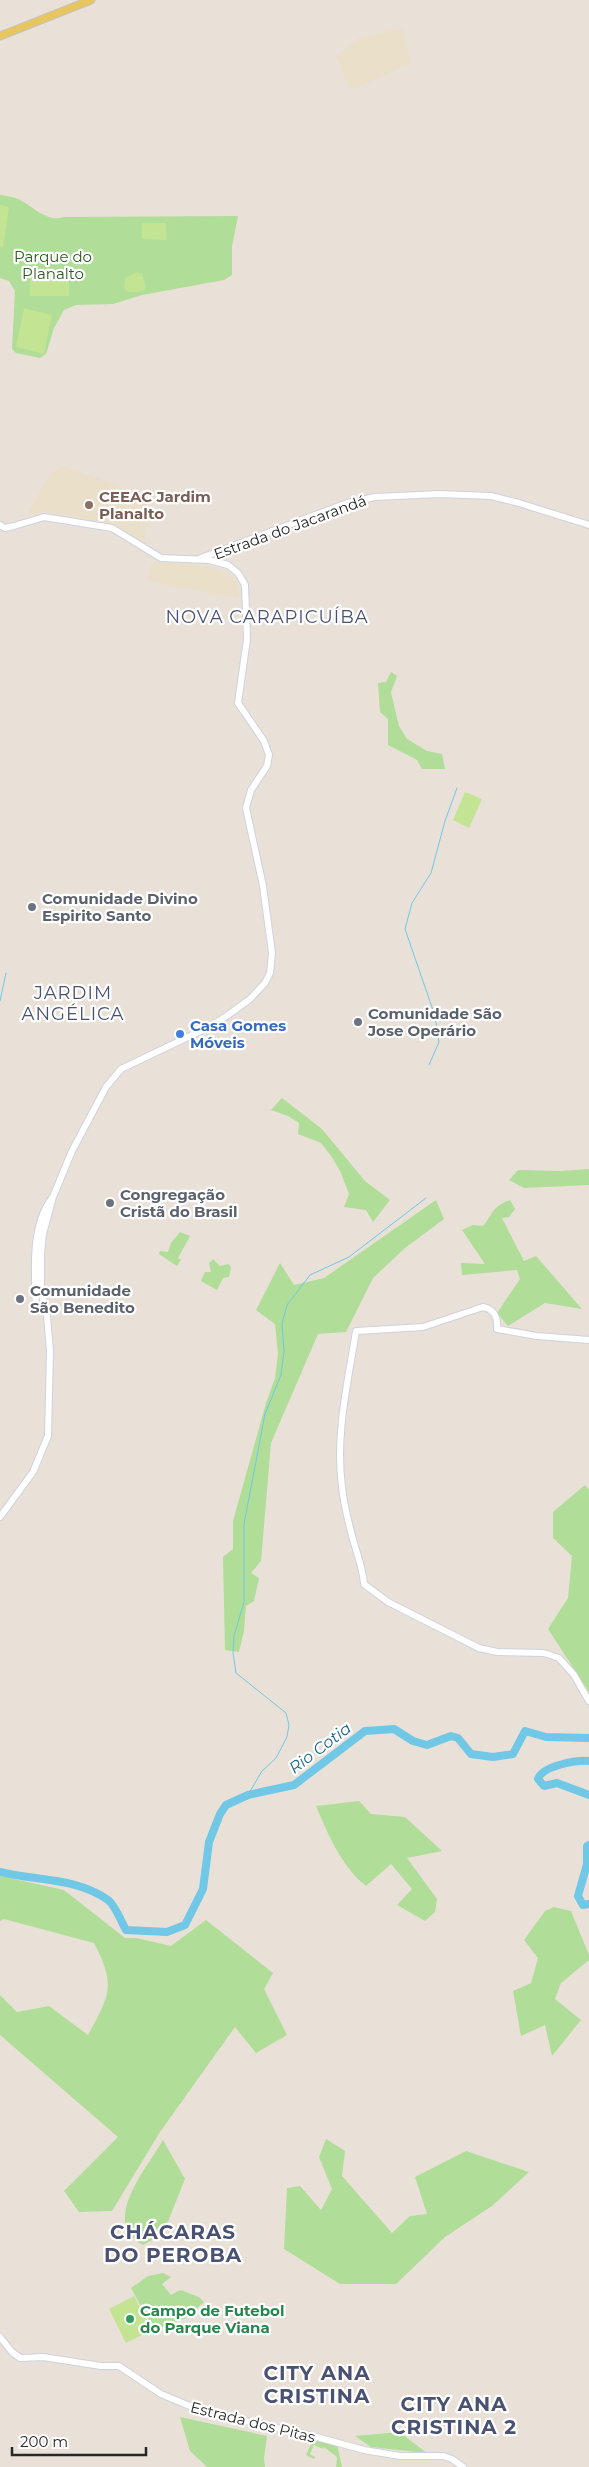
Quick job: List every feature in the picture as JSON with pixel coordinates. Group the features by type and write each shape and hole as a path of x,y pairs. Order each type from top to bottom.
{"main road":[{"path":"0,36 91,0"}],"street":[{"name":"Estrada do Jacarandá","path":"198,559 347,504 375,497 440,494 491,496 589,525"},
{"name":"Estrada do Jacarandá","path":"0,525 5,528 44,517 74,520 112,528 161,558 198,559 228,566 238,573 245,585 247,639 238,703 268,749 268,763 251,790 246,808 263,886 272,953 270,973 265,983 250,999 211,1026 136,1059 116,1073 86,1124 53,1198"},
{"path":"44,1306 36,1308 37,1241 42,1216 53,1198"},
{"path":"0,1517 33,1472 48,1436 50,1351 47,1316 41,1286 41,1254 43,1234 53,1198"},
{"path":"589,1340 537,1336 497,1329 498,1322 492,1311 483,1306 423,1327 356,1331 342,1414 340,1474 349,1526 363,1569 364,1584 388,1602 479,1648 497,1652 544,1653 558,1658 574,1674 589,1701"},
{"name":"Estrada dos Pitas","path":"0,2337 12,2352 20,2358 51,2357 101,2366 119,2366 161,2394 204,2412 313,2436 364,2450 400,2456 443,2456 452,2459 463,2467"}],"shaded area":[{"path":"402,28 411,63 352,90 349,88 336,56 359,38"},
{"name":"CEEAC Jardim Planalto","path":"63,466 148,496 145,540 141,541 117,526 46,511 26,516 51,472"},
{"path":"153,562 205,566 231,575 238,581 238,596 235,598 148,581 150,564"}],"green space":[{"name":"Parque do Planalto","path":"0,195 18,199 52,218 238,216 232,246 232,275 224,280 142,295 113,304 76,305 64,310 54,328 46,354 40,358 16,353 12,349 15,291 9,281 0,278"},
{"path":"0,205 9,207 3,248 0,247"},
{"path":"142,223 166,223 166,240 142,239"},
{"path":"137,272 142,274 146,287 145,290 126,291 124,289 125,278"},
{"path":"30,277 69,277 69,296 30,296"},
{"path":"24,308 52,315 44,354 16,347"},
{"path":"391,672 397,676 391,692 399,726 407,739 427,751 442,754 445,769 422,769 417,760 388,745 388,719 380,712 378,683 386,682"},
{"path":"465,792 482,799 469,828 453,820"},
{"path":"282,1098 322,1129 365,1181 390,1200 373,1222 366,1210 344,1207 349,1194 341,1173 321,1143 298,1134 299,1123 288,1116 271,1110"},
{"path":"589,1169 589,1185 524,1188 509,1180 518,1170 560,1171"},
{"path":"436,1200 444,1219 405,1248 373,1278 346,1332 318,1334 271,1443 261,1561 251,1573 259,1578 254,1601 246,1606 244,1631 239,1652 225,1650 223,1557 233,1549 233,1521 266,1403 275,1378 278,1354 275,1324 256,1310 280,1263 294,1285 324,1278"},
{"path":"510,1200 515,1209 509,1217 502,1218 524,1261 536,1256 582,1309 545,1303 508,1326 497,1313 520,1279 517,1270 462,1275 461,1263 485,1264 462,1230 473,1225 483,1226 499,1205"},
{"path":"180,1232 190,1236 178,1258 181,1260 177,1266 159,1254 160,1251 168,1252 171,1243"},
{"path":"213,1259 220,1266 228,1264 231,1267 229,1277 223,1278 217,1290 201,1281 205,1272 211,1272 209,1263"},
{"path":"585,1485 589,1490 589,1692 548,1629 568,1598 572,1556 553,1538 553,1512"},
{"path":"359,1801 371,1814 405,1817 442,1851 407,1858 437,1899 435,1912 425,1921 397,1905 412,1889 391,1864 366,1886 357,1878 336,1849 316,1806"},
{"path":"0,1876 64,1890 125,1938 136,1938 171,1946 206,1920 273,1973 264,1989 287,2035 256,2053 235,2027 160,2132 112,2211 79,2212 64,2191 118,2137 0,2035 0,1995 17,2012 49,2006 88,2035 101,2010 108,1990 108,1980 101,1957 94,1943 4,1919 0,1921"},
{"path":"554,1907 571,1911 589,1955 589,1960 561,1983 555,1999 581,2020 552,2056 545,2025 521,2036 513,1991 531,1983 538,1958 524,1940 545,1911"},
{"path":"326,2139 345,2151 342,2176 392,2233 410,2216 427,2214 415,2177 466,2151 529,2172 492,2206 445,2237 396,2284 340,2284 284,2249 287,2188 300,2186 321,2210 332,2189 319,2157"},
{"path":"163,2140 185,2179 163,2234 143,2245 131,2235 125,2223 126,2209 130,2195 138,2180"},
{"path":"163,2273 171,2277 162,2284 171,2295 180,2290 199,2297 204,2302 186,2318 154,2330 131,2288 148,2276"},
{"name":"Campo de Futebol do Parque Viana","path":"134,2296 152,2330 126,2343 109,2309"},
{"path":"180,2417 267,2436 264,2458 265,2467 207,2467 190,2451"},
{"path":"399,2432 427,2453 371,2447 355,2436"},
{"path":"314,2437 337,2444 342,2467 336,2467 337,2457 324,2447 323,2449 314,2445 310,2454 315,2457 314,2459 306,2455"}],"waterway":[{"path":"429,1065 439,1042 435,1016 405,929 412,903 431,873 445,821 457,788"},
{"path":"0,1001 6,973"},
{"path":"248,1795 262,1771 276,1758 287,1737 289,1725 286,1713 236,1673 233,1653 234,1636 244,1602 244,1524 265,1414 281,1375 284,1352 282,1324 287,1305 310,1275 349,1257 426,1198"},
{"name":"Rio Cotia","path":"0,1872 69,1883 82,1887 111,1902 126,1930 167,1932 185,1925 203,1889 209,1842 220,1814 226,1805 248,1795 294,1785 365,1731 394,1729 413,1741 427,1745 451,1736 458,1738 471,1754 493,1757 513,1754 525,1731 546,1737 589,1738"},
{"name":"Rio Cotia","path":"589,1761 552,1767 541,1774 538,1779 544,1786 557,1783 589,1795"},
{"name":"Rio Cotia","path":"589,1845 587,1846 587,1864 578,1896 583,1905 589,1904"}],"place":[{"name":"CEEAC Jardim Planalto","path":"89,505"},
{"name":"Comunidade Divino Espirito Santo","path":"32,907"},
{"name":"Comunidade São Jose Operário","path":"358,1022"},
{"name":"Casa Gomes Móveis","path":"180,1034"},
{"name":"Congregação Cristã do Brasil","path":"110,1203"},
{"name":"Comunidade São Benedito","path":"20,1299"},
{"name":"Campo de Futebol do Parque Viana","path":"130,2319"}],"district":[{"name":"NOVA CARAPICUÍBA","path":"267,617"},
{"name":"JARDIM ANGÉLICA","path":"73,1003"},
{"name":"CHÁCARAS DO PEROBA","path":"173,2244"},
{"name":"CITY ANA CRISTINA","path":"317,2384"},
{"name":"CITY ANA CRISTINA 2","path":"454,2416"}]}
